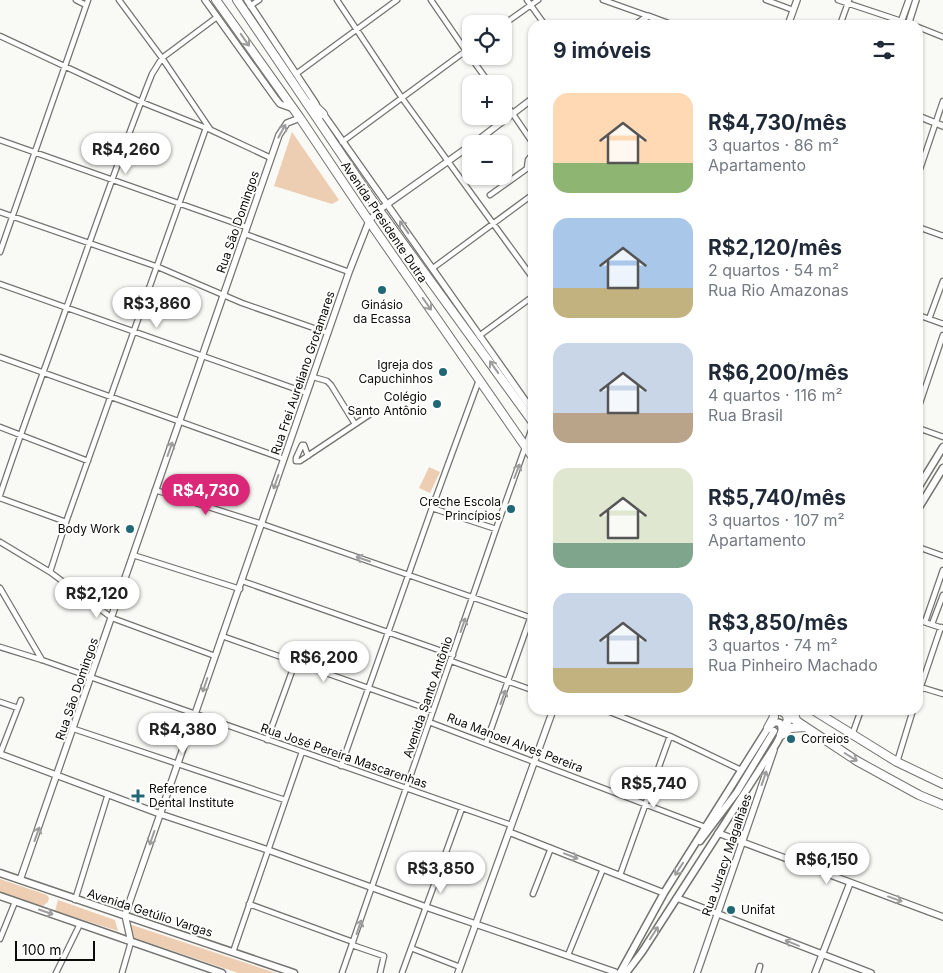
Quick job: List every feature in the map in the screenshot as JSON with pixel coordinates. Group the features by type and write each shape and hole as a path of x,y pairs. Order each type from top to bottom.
{"highway":[{"name":"Avenida Presidente Dutra","path":"216,0 294,109 528,451"},
{"name":"Avenida Presidente Dutra","path":"237,0 299,90 350,159 379,210 477,336 528,415"},
{"path":"244,54 255,55"},
{"path":"299,90 323,114"},
{"path":"774,715 774,731"},
{"path":"774,731 787,723 788,715"},
{"path":"792,715 805,727 857,760 943,805"},
{"path":"821,715 897,762 943,784"},
{"path":"774,731 805,727"}],"main road":[{"path":"923,480 943,447"},
{"path":"923,501 943,468"},
{"path":"626,973 642,952 776,744 774,731"},
{"path":"616,973 741,770 774,731"},
{"path":"692,849 720,815 774,731"},
{"path":"703,855 720,815"},
{"name":"Avenida Getúlio Vargas","path":"0,873 294,973"},
{"path":"0,896 222,973"},
{"path":"632,973 642,952"}],"street":[{"path":"0,252 87,2 76,0"},
{"path":"119,0 162,58 208,129"},
{"path":"206,0 280,104 294,109"},
{"name":"Avenida Presidente Dutra","path":"247,0 342,142 350,159 388,204 433,268 456,308"},
{"path":"244,10 259,0"},
{"path":"337,0 355,30 402,98 528,272"},
{"path":"296,74 398,0"},
{"path":"431,0 462,45"},
{"path":"527,0 542,20"},
{"path":"512,18 538,0"},
{"path":"603,0 658,20"},
{"path":"766,0 793,10"},
{"path":"790,20 797,0"},
{"path":"838,0 848,2 893,20"},
{"path":"902,20 909,0"},
{"path":"910,20 916,0"},
{"path":"842,20 848,2"},
{"path":"642,20 648,16"},
{"path":"66,522 0,496 111,180 152,74 162,58 217,17"},
{"path":"923,29 943,37"},
{"path":"0,36 141,102 208,129 271,158"},
{"path":"342,142 462,54"},
{"path":"923,160 943,101"},
{"name":"Rua Frei Aureliano Grotamares","path":"485,135 528,102"},
{"path":"513,114 528,136"},
{"name":"Rua São Domingos","path":"20,880 271,158 284,126 300,118"},
{"path":"923,118 943,126"},
{"path":"50,572 179,204 208,129"},
{"path":"0,140 179,204 349,272"},
{"name":"Rua Frei Aureliano Grotamares","path":"125,915 349,272 369,221 379,210 462,153"},
{"path":"490,195 527,168 528,160"},
{"path":"433,268 528,198"},
{"path":"0,212 158,267 242,303 328,333"},
{"path":"923,229 943,236"},
{"path":"405,245 413,240"},
{"path":"929,319 943,282"},
{"path":"0,284 307,393"},
{"path":"477,336 528,300"},
{"path":"923,317 943,324"},
{"path":"923,394 943,335"},
{"name":"Avenida Presidente Dutra","path":"477,336 528,405"},
{"path":"0,357 284,459"},
{"path":"313,377 327,381 331,385 355,424"},
{"path":"342,766 432,508 480,379"},
{"path":"308,456 369,415"},
{"path":"0,427 88,461"},
{"path":"923,430 943,437"},
{"name":"Avenida Santo Antônio","path":"342,973 528,441"},
{"path":"155,490 262,524 528,615"},
{"path":"432,508 496,529"},
{"path":"0,542 50,572 112,618 215,656"},
{"path":"923,549 943,556"},
{"path":"133,555 240,589"},
{"path":"923,679 942,628 924,622 943,570"},
{"path":"242,581 453,654"},
{"path":"0,588 42,660"},
{"path":"932,624 943,595"},
{"path":"486,743 528,627"},
{"path":"222,636 433,711"},
{"name":"Rua José Pereira Mascarenhas","path":"0,647 91,677 511,825"},
{"path":"451,661 528,689"},
{"path":"267,740 295,663"},
{"path":"923,688 943,694"},
{"path":"21,700 0,754 160,814 268,850 616,973"},
{"path":"0,702 18,708"},
{"path":"411,948 459,970 551,715"},
{"path":"618,715 670,736 741,770"},
{"path":"852,735 859,715"},
{"path":"897,762 911,715"},
{"name":"Rua Manoel Alves Pereira","path":"430,722 705,827"},
{"path":"74,729 285,800"},
{"path":"620,875 670,736"},
{"name":"Rua Juracy Magalhães","path":"697,973 776,744"},
{"path":"233,952 302,752"},
{"path":"75,900 108,794"},
{"path":"402,973 462,808"},
{"path":"509,832 664,893"},
{"path":"718,833 943,917"},
{"path":"533,894 551,848"},
{"path":"568,955 603,869"},
{"path":"815,973 850,883"},
{"path":"677,898 870,973"},
{"path":"0,939 15,902"},
{"path":"249,904 384,956 380,973"},
{"path":"122,973 131,942 125,915"},
{"path":"56,973 80,924"},
{"path":"758,973 760,966"}],"shaded area":[{"path":"292,132 339,200 332,204 274,186"},
{"path":"429,467 440,472 430,493 419,488"},
{"path":"0,879 47,895 49,898 48,902 43,906 0,892"},
{"path":"58,900 115,920 118,931 55,911"},
{"path":"129,924 276,973 238,973 132,937"}],"place":[{"name":"Ginásio da Ecassa","path":"382,290"},
{"name":"Igreja dos Capuchinhos","path":"443,372"},
{"name":"Colégio Santo Antônio","path":"437,404"},
{"name":"Creche Escola Princípios","path":"511,509"},
{"name":"Body Work","path":"130,529"},
{"name":"Correios","path":"791,739"},
{"name":"Reference Dental Institute","path":"138,796"},
{"name":"Unifat","path":"731,910"}]}
